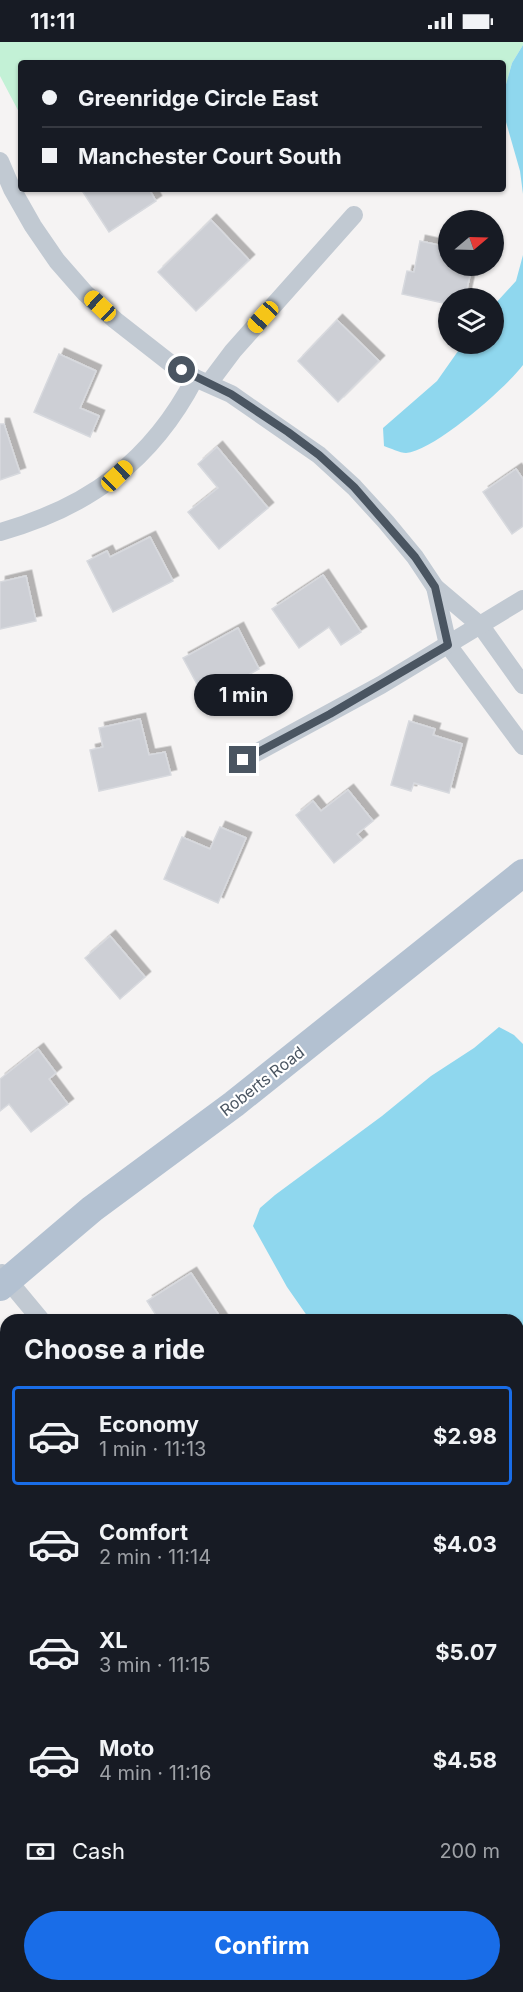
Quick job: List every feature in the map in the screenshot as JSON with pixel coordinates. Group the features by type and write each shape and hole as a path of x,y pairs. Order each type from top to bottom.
{"main road":[{"name":"Roberts Road","path":"2,1279 234,1104 523,873"}],"street":[{"path":"0,161 12,189 33,226 57,261 85,292 124,328 170,363 231,394 319,455 354,487 386,522 415,557 435,587 481,626 523,685"},
{"path":"0,532 61,511 117,476 167,425 182,402 233,351 354,215"},
{"path":"435,587 448,645 523,746"},
{"path":"243,760 323,718 523,599"},
{"path":"2,1279 35,1314"}],"green space":[{"path":"0,42 523,42 512,63 506,84 506,60 18,60 18,110 0,76"}],"water":[{"path":"523,45 523,194 520,171 506,122 506,84 512,63"},
{"path":"523,255 523,365 469,417 434,442 406,453 384,446 383,428 437,381 456,354 504,354 504,294 516,281"},
{"path":"499,1027 514,1035 523,1044 523,1314 306,1314 287,1287 253,1226 260,1208 431,1076 474,1048"}],"building":[{"path":"83,192 151,192 156,201 109,232"},
{"path":"211,220 249,260 196,311 158,272"},
{"path":"420,241 438,245 438,276 470,276 467,288 438,288 438,302 402,294 407,271 414,272"},
{"path":"337,320 379,361 338,402 298,361"},
{"path":"59,354 96,371 80,408 99,416 90,437 34,412"},
{"path":"0,424 4,424 20,473 0,480"},
{"path":"217,447 268,508 219,549 188,512 218,488 198,464"},
{"path":"516,469 523,479 523,526 512,534 483,492"},
{"path":"150,537 173,581 113,612 87,561 107,551 110,557"},
{"path":"323,575 361,632 341,645 329,627 299,648 272,609"},
{"path":"26,576 36,621 0,629 0,582"},
{"path":"238,628 259,669 205,699 183,658"},
{"path":"140,719 149,755 165,752 171,775 99,791 90,750 103,747 99,728"},
{"path":"409,721 435,729 433,735 462,744 449,793 414,783 411,791 391,785"},
{"path":"348,790 373,821 357,834 362,840 334,863 296,815 313,801 321,811"},
{"path":"220,827 246,838 218,903 164,879 182,837 210,849"},
{"path":"110,936 145,977 120,999 85,958"},
{"path":"38,1049 56,1073 49,1079 68,1104 31,1132 9,1104 0,1111 0,1079"},
{"path":"191,1273 218,1314 155,1314 147,1301"}],"route":[{"path":"182,370 231,394 288,432 319,455 354,487 415,557 435,587 448,645 330,714 243,760"}]}
